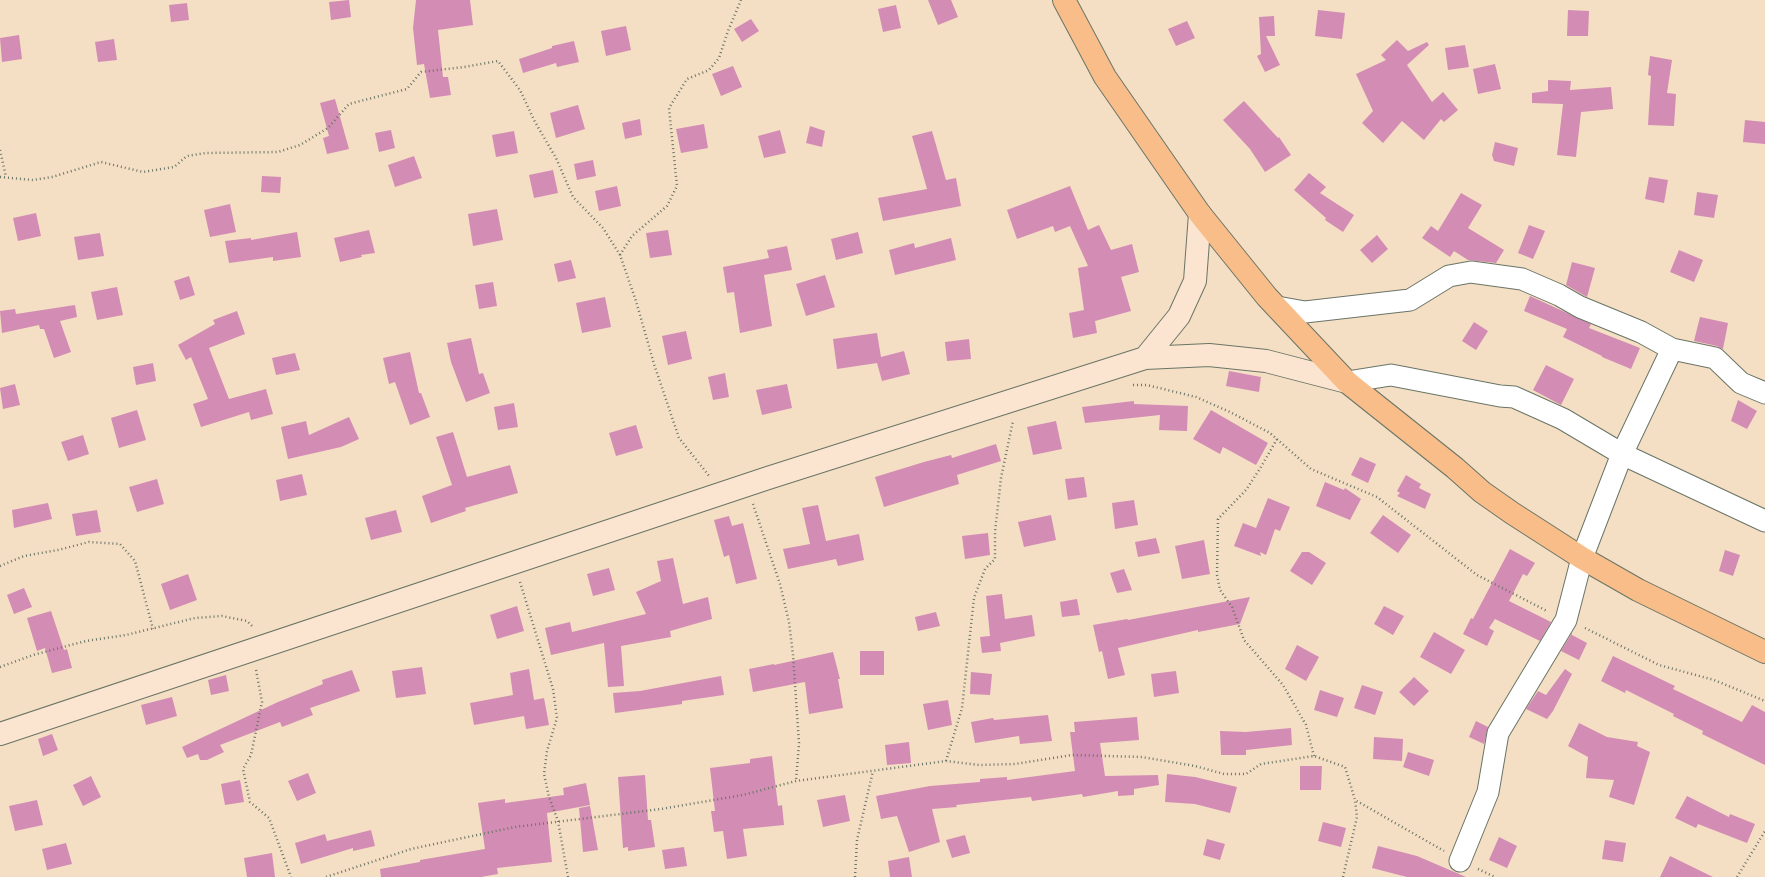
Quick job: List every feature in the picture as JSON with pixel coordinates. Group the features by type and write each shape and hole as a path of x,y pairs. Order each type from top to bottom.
{"highway":[{"path":"1064,0 1105,77 1200,214 1277,307 1347,382 1455,468 1482,492 1512,513 1582,558 1638,590 1765,652"}],"main road":[{"path":"1145,358 1179,316 1195,282 1200,214"},
{"path":"0,734 747,484 1145,358 1208,355 1266,361 1347,382"}],"street":[{"path":"1277,307 1305,312 1410,300 1449,276 1471,272 1522,279 1559,295 1580,307 1641,332 1672,349 1715,358 1741,382 1765,393"},
{"path":"1460,861 1488,792 1498,733 1566,620 1582,558 1622,454 1672,349"},
{"path":"1347,382 1391,375 1500,396 1514,397 1563,419 1622,454 1765,521"}],"path":[{"path":"620,255 632,236 667,206 677,186 669,108 687,79 709,70 719,58 741,0"},
{"path":"0,178 6,177 33,180 52,177 101,162 143,172 174,167 187,156 206,153 278,152 300,145 328,128 349,104 407,89 421,72 498,61 520,90 535,122 556,158 573,197 603,228 620,255 679,438 723,493"},
{"path":"0,150 6,177"},
{"path":"1131,385 1147,385 1196,397 1230,412 1270,433 1311,469 1377,497 1477,575 1566,620 1595,632 1659,665 1714,680 1765,701"},
{"path":"946,761 962,708 974,598 985,569 995,558 995,532 1001,478 1018,398"},
{"path":"1277,439 1246,490 1218,520 1217,574 1220,590 1232,608 1244,640 1284,685 1306,725 1314,756"},
{"path":"747,484 780,584 789,622 793,655 799,743 796,781"},
{"path":"0,566 24,556 58,550 89,542 120,544 135,561 153,629"},
{"path":"513,563 553,689 557,718 546,751 544,774 549,797 558,821 568,877"},
{"path":"0,667 33,655 86,641 126,635 195,618 222,616 247,621 262,646 262,702 251,755 243,769 250,802 269,818 291,877"},
{"path":"326,877 411,849 515,827 683,805 743,795 796,781 946,761 979,765 994,765 1015,764 1072,755 1142,757 1195,766 1224,774 1246,774 1262,764 1314,756 1345,767 1355,800 1357,817 1343,877"},
{"path":"856,877 857,840 873,771"},
{"path":"1355,800 1460,861 1495,877"},
{"path":"1737,877 1765,831"}],"building":[{"path":"349,0 351,17 331,20 329,2"},
{"path":"416,0 470,0 473,25 438,30 443,77 448,77 451,95 430,98 424,64 417,65 413,28"},
{"path":"928,0 951,0 958,17 938,25"},
{"path":"187,3 189,20 171,22 169,5"},
{"path":"896,5 901,28 883,32 878,9"},
{"path":"1318,10 1345,13 1342,39 1315,36"},
{"path":"1568,10 1589,11 1588,36 1567,36"},
{"path":"1274,16 1275,36 1266,36 1280,65 1265,72 1257,56 1261,54 1259,17"},
{"path":"751,19 759,31 742,42 734,29"},
{"path":"1187,21 1195,38 1176,46 1168,29"},
{"path":"626,26 631,50 606,56 601,31"},
{"path":"19,35 22,59 2,62 0,38"},
{"path":"114,39 117,60 98,62 95,42"},
{"path":"1397,40 1408,51 1427,42 1429,45 1407,65 1432,102 1443,92 1458,110 1444,122 1441,119 1424,140 1402,121 1383,143 1362,123 1373,111 1356,74 1386,60 1381,55"},
{"path":"574,41 579,62 557,67 556,63 523,73 519,59 552,48 552,46"},
{"path":"1465,45 1469,67 1448,70 1445,48"},
{"path":"1650,56 1672,60 1667,93 1676,94 1674,126 1648,125 1651,76 1648,75"},
{"path":"1495,64 1501,89 1478,94 1473,69"},
{"path":"733,66 742,87 721,96 712,74"},
{"path":"1548,80 1571,81 1570,90 1611,87 1613,109 1581,112 1576,157 1557,155 1563,104 1532,103 1532,93 1548,91"},
{"path":"335,99 349,149 327,154 323,138 329,136 320,103"},
{"path":"1244,101 1278,138 1279,137 1291,155 1265,172 1250,149 1223,120"},
{"path":"578,105 585,129 556,138 550,113"},
{"path":"640,119 642,135 625,139 622,123"},
{"path":"1745,120 1765,122 1765,144 1743,142"},
{"path":"704,124 708,148 681,153 676,129"},
{"path":"810,126 825,131 822,147 806,143"},
{"path":"391,130 395,148 379,152 375,133"},
{"path":"780,130 786,153 764,158 758,136"},
{"path":"514,131 518,153 496,157 492,135"},
{"path":"932,131 946,180 956,178 961,206 883,221 878,198 927,189 912,136"},
{"path":"1495,142 1518,148 1514,166 1494,161 1492,155"},
{"path":"414,156 422,178 395,187 388,165"},
{"path":"593,160 596,176 577,180 574,164"},
{"path":"553,170 558,193 534,198 529,175"},
{"path":"1309,173 1326,187 1320,193 1354,215 1343,232 1325,220 1326,218 1294,190"},
{"path":"262,176 281,177 280,193 261,192"},
{"path":"1649,177 1668,180 1664,203 1645,199"},
{"path":"617,186 621,206 599,211 595,191"},
{"path":"1070,186 1088,230 1099,225 1111,250 1132,244 1139,272 1121,277 1131,311 1095,321 1097,333 1073,338 1069,313 1084,310 1078,268 1088,266 1070,226 1055,232 1053,226 1017,239 1007,210"},
{"path":"1697,192 1718,195 1714,218 1694,215"},
{"path":"1461,193 1482,205 1468,228 1504,250 1496,263 1468,260 1454,251 1450,257 1422,238 1431,226 1438,231"},
{"path":"230,204 236,232 210,237 204,210"},
{"path":"497,209 503,240 473,246 468,214"},
{"path":"36,213 41,236 18,241 13,218"},
{"path":"1529,225 1545,231 1533,259 1518,253"},
{"path":"369,230 375,253 361,255 362,257 340,262 334,238"},
{"path":"668,230 672,255 650,258 646,233"},
{"path":"297,232 301,257 273,261 273,257 229,263 225,241 251,238 251,240"},
{"path":"858,232 863,253 836,260 831,239"},
{"path":"100,233 104,256 78,260 74,237"},
{"path":"1377,235 1388,249 1372,263 1360,250"},
{"path":"951,238 956,260 895,275 889,250 914,243 915,248"},
{"path":"787,246 792,270 764,275 772,326 740,333 734,292 727,293 723,267 769,258 767,250"},
{"path":"1679,250 1703,260 1694,282 1670,272"},
{"path":"571,260 576,278 558,282 554,264"},
{"path":"1572,262 1595,268 1587,297 1566,285"},
{"path":"825,275 835,307 806,316 796,284"},
{"path":"189,276 195,295 180,300 174,281"},
{"path":"493,282 497,306 479,309 475,285"},
{"path":"117,287 123,315 97,320 91,292"},
{"path":"1530,296 1591,324 1589,328 1640,348 1631,369 1602,357 1563,337 1567,329 1524,311"},
{"path":"605,297 611,327 582,333 576,303"},
{"path":"75,305 77,317 60,321 71,352 54,358 44,329 40,329 39,325 2,333 0,311 15,309 16,314"},
{"path":"237,311 245,334 209,348 229,399 266,389 273,414 251,420 249,412 201,427 193,404 208,399 191,357 186,360 178,345 215,324 213,320"},
{"path":"1700,317 1728,323 1723,349 1717,346 1694,341"},
{"path":"1474,322 1488,331 1476,350 1462,341"},
{"path":"686,331 692,359 668,365 662,336"},
{"path":"877,333 881,357 904,351 910,374 882,381 877,363 837,369 833,339"},
{"path":"471,338 479,374 483,373 490,393 466,402 451,362 447,343"},
{"path":"969,339 971,359 947,361 945,342"},
{"path":"410,352 419,393 421,393 430,417 410,425 395,382 389,384 383,358"},
{"path":"295,353 300,370 276,375 272,358"},
{"path":"153,363 156,381 136,385 133,367"},
{"path":"1546,365 1574,379 1561,405 1533,390"},
{"path":"1229,371 1261,377 1259,392 1226,386"},
{"path":"725,373 729,397 713,400 708,377"},
{"path":"15,384 20,405 3,409 0,388"},
{"path":"787,384 792,408 762,415 756,390"},
{"path":"1738,400 1757,411 1747,429 1731,421"},
{"path":"1134,401 1134,404 1188,406 1187,431 1159,430 1160,415 1085,423 1082,407"},
{"path":"514,403 518,427 498,430 494,407"},
{"path":"137,410 146,440 119,448 111,418"},
{"path":"1211,410 1268,443 1256,465 1223,447 1220,454 1193,439"},
{"path":"349,417 359,439 341,447 288,459 281,427 306,421 309,435"},
{"path":"1056,421 1062,449 1033,455 1027,427"},
{"path":"636,425 643,448 616,456 609,433"},
{"path":"453,432 467,477 510,465 518,493 465,508 466,511 431,523 422,496 452,485 436,437"},
{"path":"83,435 89,454 68,461 61,442"},
{"path":"996,444 1001,461 957,475 959,484 884,507 875,477 951,455 952,458"},
{"path":"1360,457 1376,464 1368,483 1351,475"},
{"path":"302,474 307,495 280,501 276,480"},
{"path":"1406,475 1421,484 1419,488 1431,494 1425,509 1397,496 1400,493 1397,491"},
{"path":"1084,477 1087,497 1068,500 1065,479"},
{"path":"157,479 164,504 137,512 129,487"},
{"path":"1325,482 1344,490 1345,488 1361,499 1350,520 1316,506"},
{"path":"1268,498 1290,507 1280,531 1275,529 1266,555 1260,552 1261,556 1234,546 1243,523 1256,528"},
{"path":"1134,500 1138,525 1115,529 1112,503"},
{"path":"48,503 52,519 14,528 12,510"},
{"path":"818,505 826,541 859,534 864,560 838,566 836,559 788,569 783,549 810,544 802,508"},
{"path":"97,510 101,532 76,536 72,514"},
{"path":"396,510 402,532 371,540 365,518"},
{"path":"1051,515 1056,540 1024,547 1018,522"},
{"path":"1383,515 1411,535 1398,553 1370,533"},
{"path":"729,516 732,526 743,523 757,579 736,584 729,555 724,557 714,520"},
{"path":"988,533 990,555 965,559 962,536"},
{"path":"1156,538 1160,553 1138,557 1135,542"},
{"path":"1204,540 1210,574 1182,579 1175,546"},
{"path":"1510,549 1535,563 1527,576 1523,574 1509,601 1551,622 1540,641 1495,619 1489,628 1494,631 1487,646 1463,634 1471,618 1473,619"},
{"path":"1725,550 1740,555 1733,576 1719,571"},
{"path":"1302,552 1309,552 1326,563 1312,585 1290,571"},
{"path":"673,558 683,604 708,597 712,619 670,631 671,637 621,646 624,686 608,687 604,643 551,655 545,628 570,622 572,632 646,614 636,592 661,581 657,561"},
{"path":"609,568 615,590 593,596 587,574"},
{"path":"1124,569 1132,590 1117,593 1110,573"},
{"path":"188,574 197,600 170,610 161,584"},
{"path":"24,588 32,607 14,614 7,595"},
{"path":"1002,594 1005,619 1032,615 1035,636 1000,643 1001,651 982,653 980,637 990,636 986,596"},
{"path":"1250,597 1240,624 1198,632 1198,630 1118,648 1125,675 1108,679 1102,651 1099,652 1093,625 1128,620"},
{"path":"1077,599 1080,615 1062,617 1060,602"},
{"path":"517,606 524,631 497,639 490,615"},
{"path":"1384,606 1404,616 1393,635 1374,624"},
{"path":"51,611 64,650 67,649 72,668 52,673 45,648 37,651 27,618"},
{"path":"936,612 940,626 918,631 915,617"},
{"path":"1434,632 1465,650 1451,674 1420,657"},
{"path":"1572,633 1572,635 1587,643 1579,660 1561,651"},
{"path":"1297,645 1319,657 1306,681 1285,669"},
{"path":"860,651 884,651 884,675 860,675"},
{"path":"833,652 840,679 838,679 843,708 809,714 805,682 753,692 749,669"},
{"path":"1613,656 1675,686 1673,689 1742,722 1752,705 1765,712 1765,765 1702,734 1703,731 1673,716 1674,714 1626,690 1625,693 1601,681"},
{"path":"422,667 426,694 396,698 392,671"},
{"path":"529,669 534,700 544,698 549,725 526,729 524,716 474,725 470,703 513,695 510,673"},
{"path":"1565,669 1572,674 1553,711 1547,719 1526,709 1538,691 1546,695"},
{"path":"352,670 360,691 310,708 313,715 282,727 280,722 220,745 224,752 207,760 200,760 198,754 187,758 182,747 278,702 323,684 322,680"},
{"path":"1176,671 1179,693 1154,697 1151,674"},
{"path":"971,672 992,674 990,695 970,694"},
{"path":"226,675 229,691 211,695 208,680"},
{"path":"721,676 724,695 682,701 682,704 615,713 613,693 640,691"},
{"path":"1414,677 1429,691 1414,706 1399,692"},
{"path":"1362,685 1383,692 1375,715 1354,708"},
{"path":"1320,690 1344,698 1337,717 1314,710"},
{"path":"172,697 177,716 146,725 141,705"},
{"path":"948,700 952,725 928,730 923,704"},
{"path":"1048,715 1052,741 1020,744 1019,736 975,743 971,722 993,718 994,720"},
{"path":"1137,717 1139,740 1100,743 1105,776 1158,775 1159,785 1134,789 1134,795 1118,796 1118,791 1083,797 1082,794 1032,801 1031,797 932,809 940,842 909,852 897,816 881,819 876,796 930,786 980,782 980,779 1007,777 1007,780 1075,771 1070,732 1075,732 1074,722"},
{"path":"1476,721 1488,727 1484,744 1469,737"},
{"path":"1579,723 1607,737 1638,742 1637,746 1650,752 1634,805 1609,797 1614,780 1586,778 1588,757 1568,746"},
{"path":"1291,728 1292,745 1246,750 1246,755 1221,755 1220,731 1246,732"},
{"path":"52,734 58,750 43,756 38,739"},
{"path":"1374,737 1403,739 1402,761 1373,759"},
{"path":"909,742 911,763 887,765 885,745"},
{"path":"1408,752 1434,760 1429,776 1403,767"},
{"path":"772,756 778,806 782,805 784,825 743,829 747,856 727,859 723,831 714,832 711,811 715,811 710,768 750,763 750,759"},
{"path":"1300,766 1322,766 1321,790 1300,790"},
{"path":"308,773 316,793 297,801 288,781"},
{"path":"1167,774 1195,777 1237,787 1230,813 1195,804 1165,802"},
{"path":"645,775 648,820 651,820 655,847 628,851 628,847 623,848 618,777"},
{"path":"91,776 101,797 83,806 73,785"},
{"path":"240,780 244,802 225,805 221,784"},
{"path":"586,783 590,805 547,813 552,862 497,868 498,874 481,877 381,877 380,869 420,862 420,860 485,849 478,803 505,799 505,803 564,795 563,788"},
{"path":"845,795 850,821 823,827 817,800"},
{"path":"1687,796 1729,817 1730,814 1755,824 1747,843 1698,824 1696,828 1675,818"},
{"path":"37,800 43,825 15,831 9,806"},
{"path":"590,806 598,850 583,852 579,808"},
{"path":"1323,822 1346,828 1341,847 1318,841"},
{"path":"371,830 375,846 353,851 353,848 301,864 295,843 325,834 327,841"},
{"path":"965,835 970,853 952,858 946,840"},
{"path":"1499,837 1517,846 1507,868 1489,860"},
{"path":"1207,839 1225,844 1220,860 1203,855"},
{"path":"1605,840 1626,843 1623,862 1602,859"},
{"path":"66,843 72,864 47,870 42,849"},
{"path":"1378,846 1417,856 1466,877 1407,877 1372,868"},
{"path":"684,847 687,866 665,869 662,850"},
{"path":"272,853 275,877 247,877 244,858"},
{"path":"1670,856 1713,877 1660,877"},
{"path":"909,857 912,877 890,877 888,861"}]}
